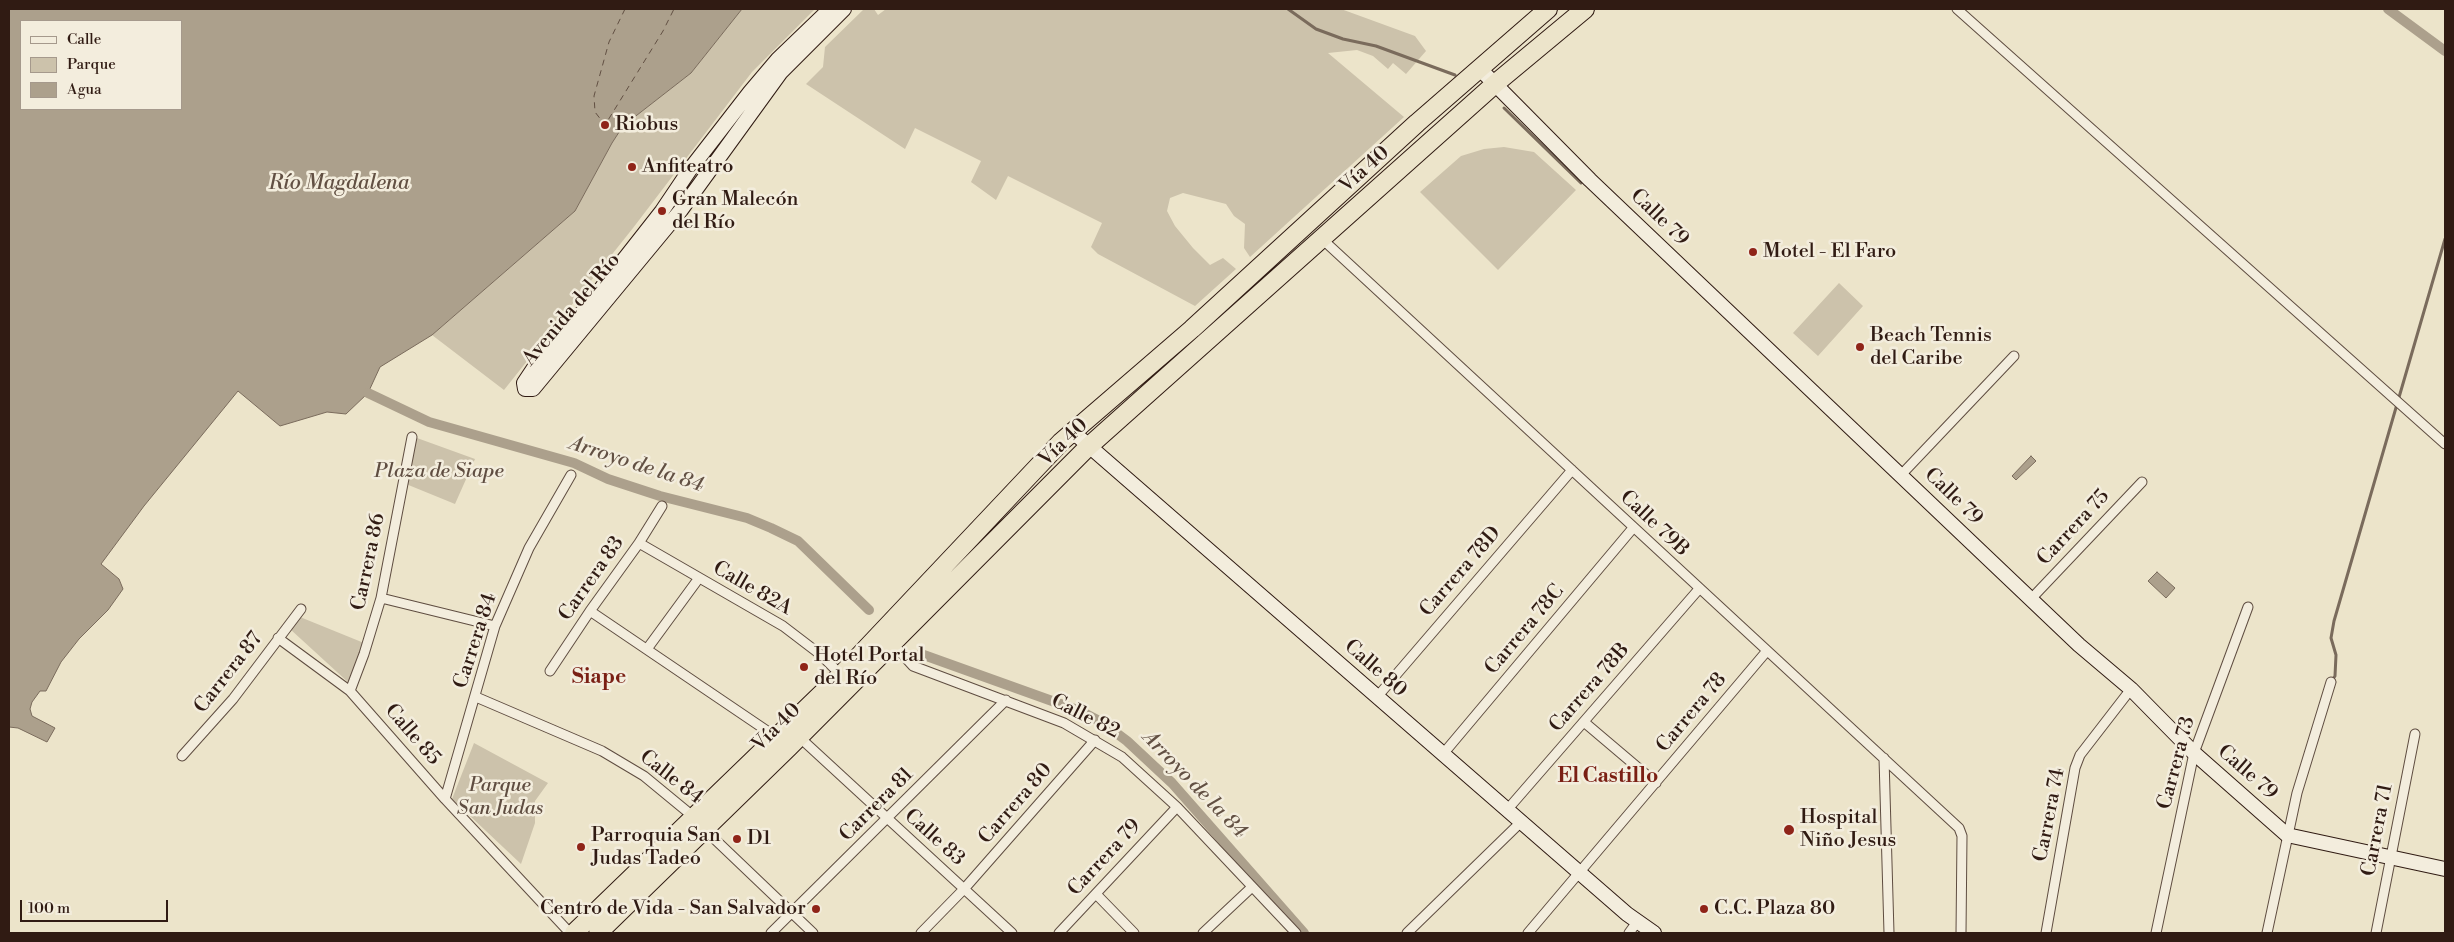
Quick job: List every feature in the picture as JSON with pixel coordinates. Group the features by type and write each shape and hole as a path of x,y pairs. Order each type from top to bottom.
{"highway":[{"name":"Vía 40","path":"789,737 841,675 1073,432 1198,323 1548,9"},
{"name":"Vía 40","path":"574,933 699,823 892,642 1088,447 1321,238 1496,84 1585,9"},
{"path":"1198,323 1212,336"},
{"name":"Vía 40","path":"598,933 699,823"}],"street":[{"name":"Avenida del Río","path":"830,9 778,59 759,81 585,310 536,365 524,383 525,389 533,389 681,210 781,72 844,9"},
{"path":"1957,9 2445,444"},
{"name":"Calle 79","path":"1480,69 1590,180 2031,599 2131,690 2194,753 2287,835 2445,870"},
{"path":"681,210 684,196 695,174 754,98 759,81"},
{"name":"Calle 79B","path":"1321,238 1766,652 1959,828 1962,836 1962,932"},
{"path":"1901,475 2014,356"},
{"name":"Calle 80","path":"1073,432 1507,810 1581,872 1633,928 1654,933"},
{"name":"Carrera 86","path":"350,691 364,654 381,598 412,437"},
{"name":"Carrera 78D","path":"1377,697 1572,470"},
{"name":"Carrera 84","path":"445,799 476,697 494,626 529,548 572,475"},
{"name":"Carrera 75","path":"2031,599 2142,482"},
{"name":"Carrera 83","path":"550,671 590,611 640,543 662,506"},
{"name":"Carrera 78C","path":"1443,754 1633,528"},
{"name":"Calle 82A","path":"640,543 783,626 821,655 841,675"},
{"path":"647,649 699,578"},
{"name":"Carrera 78B","path":"1507,810 1699,590"},
{"path":"381,598 494,626"},
{"name":"Carrera 73","path":"2156,933 2194,753 2248,607"},
{"name":"Carrera 87","path":"182,756 233,700 301,609"},
{"name":"Calle 83","path":"590,611 647,649 789,737 887,819 1012,933"},
{"name":"Calle 85","path":"278,638 350,691 445,799 570,933"},
{"name":"Calle 82","path":"892,642 913,666 1064,723 1122,757 1177,807 1296,933"},
{"name":"Carrera 78","path":"1528,933 1766,652"},
{"path":"2267,933 2297,793 2331,682"},
{"name":"Carrera 74","path":"2046,933 2080,755 2131,690"},
{"name":"Calle 84","path":"476,697 602,751 644,776 699,823 813,933"},
{"name":"Carrera 81","path":"771,933 1006,700"},
{"path":"1584,722 1656,783"},
{"name":"Carrera 71","path":"2376,933 2415,734"},
{"name":"Carrera 80","path":"921,933 964,889 1095,740"},
{"path":"1884,758 1889,933"},
{"name":"Carrera 79","path":"1059,933 1177,807"},
{"path":"1407,933 1521,822"},
{"path":"1203,933 1252,887"},
{"path":"1096,894 1134,933"}],"green space":[{"path":"742,9 815,9 752,72 633,228 504,390 432,335 575,211 623,126 691,73"},
{"path":"864,9 874,9 878,15 886,9 1341,9 1415,36 1426,51 1406,74 1393,63 1388,69 1373,56 1357,50 1328,53 1404,117 1250,257 1244,248 1245,224 1234,216 1226,204 1183,193 1170,198 1167,211 1175,226 1193,248 1210,265 1223,258 1236,269 1195,306 1098,254 1091,247 1102,223 1008,176 996,200 971,182 981,161 915,128 905,149 806,84 823,67 825,47"},
{"path":"1504,147 1534,152 1576,190 1498,270 1420,192 1461,156 1484,149"},
{"path":"1839,283 1863,306 1818,356 1793,333"},
{"name":"Plaza de Siape","path":"417,438 475,459 455,504 406,484"},
{"path":"300,617 364,643 349,683 290,629"},
{"name":"Parque San Judas","path":"474,743 548,783 535,801 535,823 521,864 452,799"}],"water":[{"name":"Río Magdalena","path":"9,9 742,9 691,73 623,126 575,211 432,335 380,367 368,393 346,414 327,412 280,426 238,391 144,506 101,564 119,579 123,589 108,610 79,639 61,662 46,691 40,691 32,702 30,709 32,716 55,728 47,742 18,728 9,727"},
{"path":"2031,456 2036,461 2016,480 2012,476"},
{"path":"2157,572 2175,588 2166,598 2148,581"}],"waterway":[{"path":"1288,9 1316,29 1343,39 1376,46 1455,75"},
{"path":"2388,9 2445,51"},
{"path":"1504,108 1581,183"},
{"path":"2331,682 2335,676 2336,655 2331,638 2334,621 2445,239"},
{"name":"Arroyo de la 84","path":"368,393 429,422 574,463 608,479 660,496 747,518 771,528 798,541 869,610"},
{"name":"Arroyo de la 84","path":"921,654 1080,711 1103,723 1127,741 1172,783 1304,933"}],"ferry route":[{"path":"625,9 609,42 594,96 595,112 605,125 663,31 674,9"}],"place":[{"name":"Riobus","path":"605,125"},
{"name":"Anfiteatro","path":"632,167"},
{"name":"Gran Malecón del Río","path":"662,211"},
{"name":"Motel - El Faro","path":"1753,252"},
{"name":"Beach Tennis del Caribe","path":"1860,347"},
{"name":"Hotel Portal del Río","path":"804,667"},
{"name":"Hospital Niño Jesus","path":"1789,830"},
{"name":"D1","path":"737,839"},
{"name":"Parroquia San Judas Tadeo","path":"581,847"},
{"name":"Centro de Vida - San Salvador","path":"816,909"},
{"name":"C.C. Plaza 80","path":"1704,909"}],"district":[{"name":"Siape","path":"599,678"},
{"name":"El Castillo","path":"1608,777"}]}
